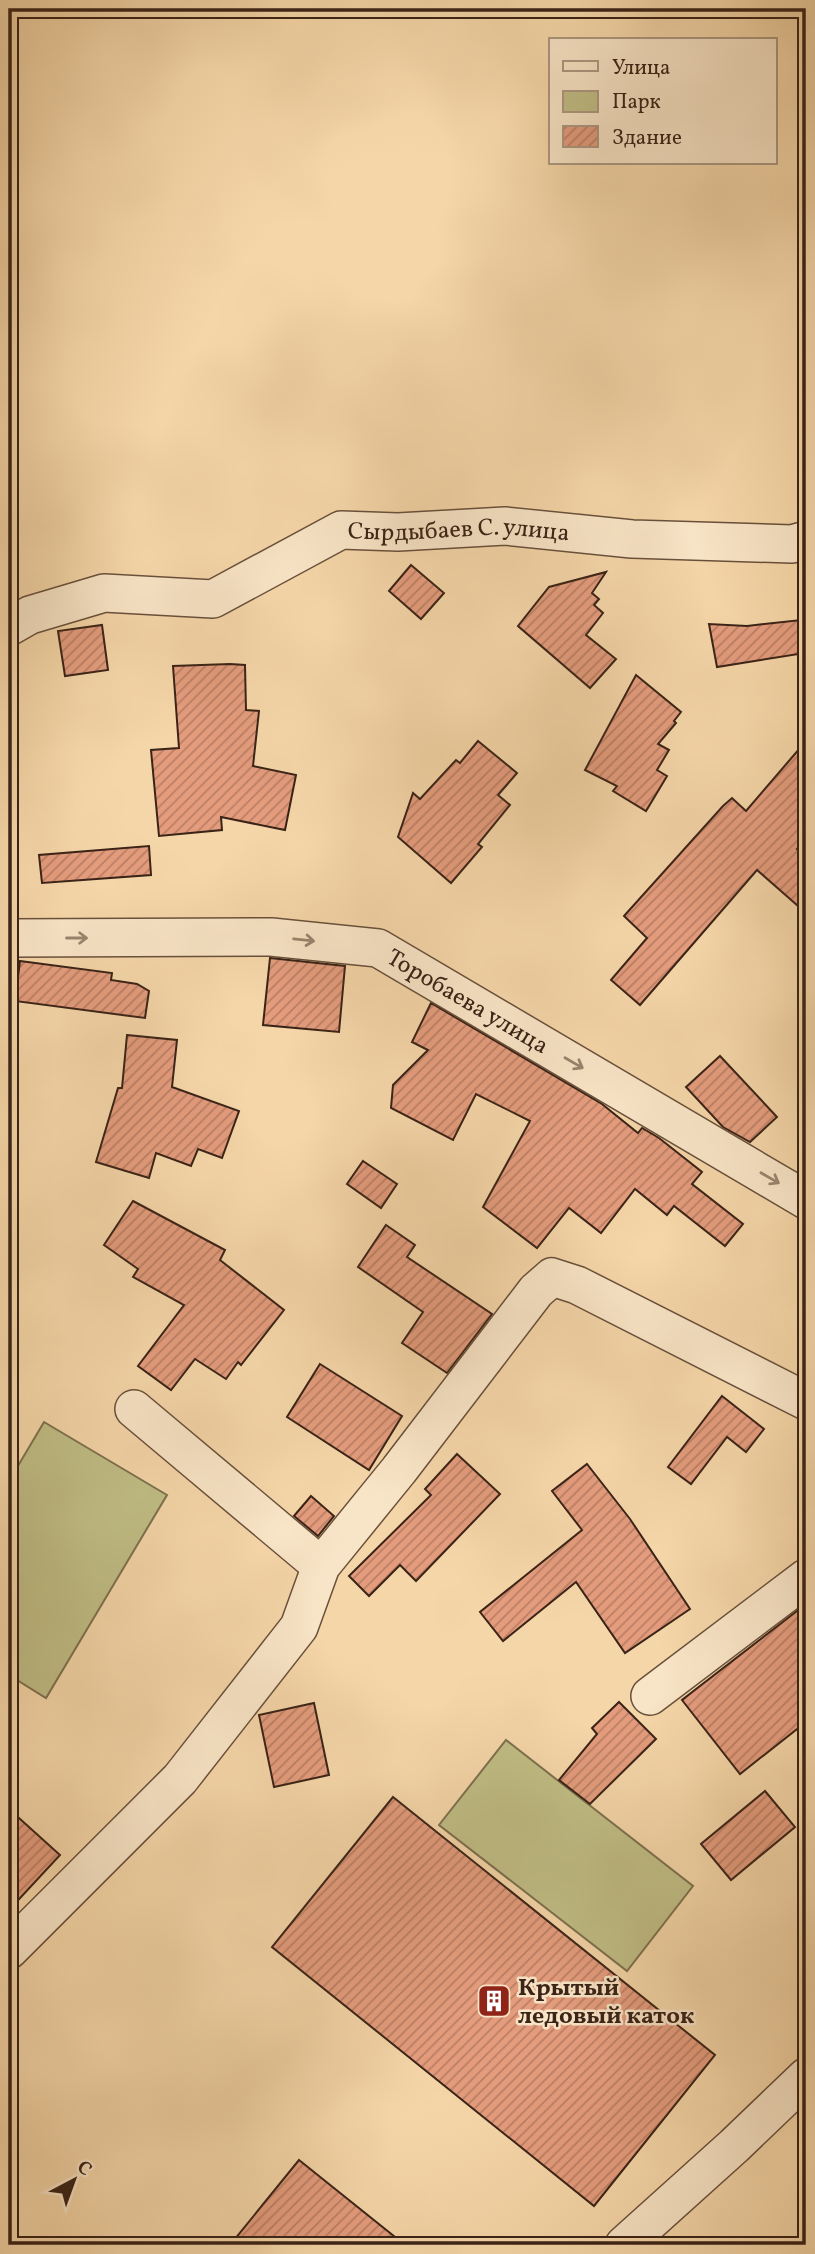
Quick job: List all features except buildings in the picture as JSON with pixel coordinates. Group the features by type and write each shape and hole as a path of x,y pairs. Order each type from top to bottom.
{"street":[{"name":"Сырдыбаев С. улица","path":"9,627 30,615 104,593 213,599 341,530 398,532 505,526 632,539 792,544 806,540"},
{"name":"Торобаева улица","path":"9,938 271,937 378,948 806,1199"},
{"path":"9,1950 180,1779 299,1627 321,1566 400,1470 536,1291 552,1277 577,1285 806,1401"},
{"path":"134,1409 321,1566"},
{"path":"650,1696 806,1577"},
{"path":"624,2245 806,2077"}],"green space":[{"path":"44,1422 167,1495 46,1698 9,1675 9,1481"},
{"path":"506,1740 693,1886 627,1971 439,1825"}],"place":[{"name":"Крытый ледовый каток","path":"494,2001"}]}
